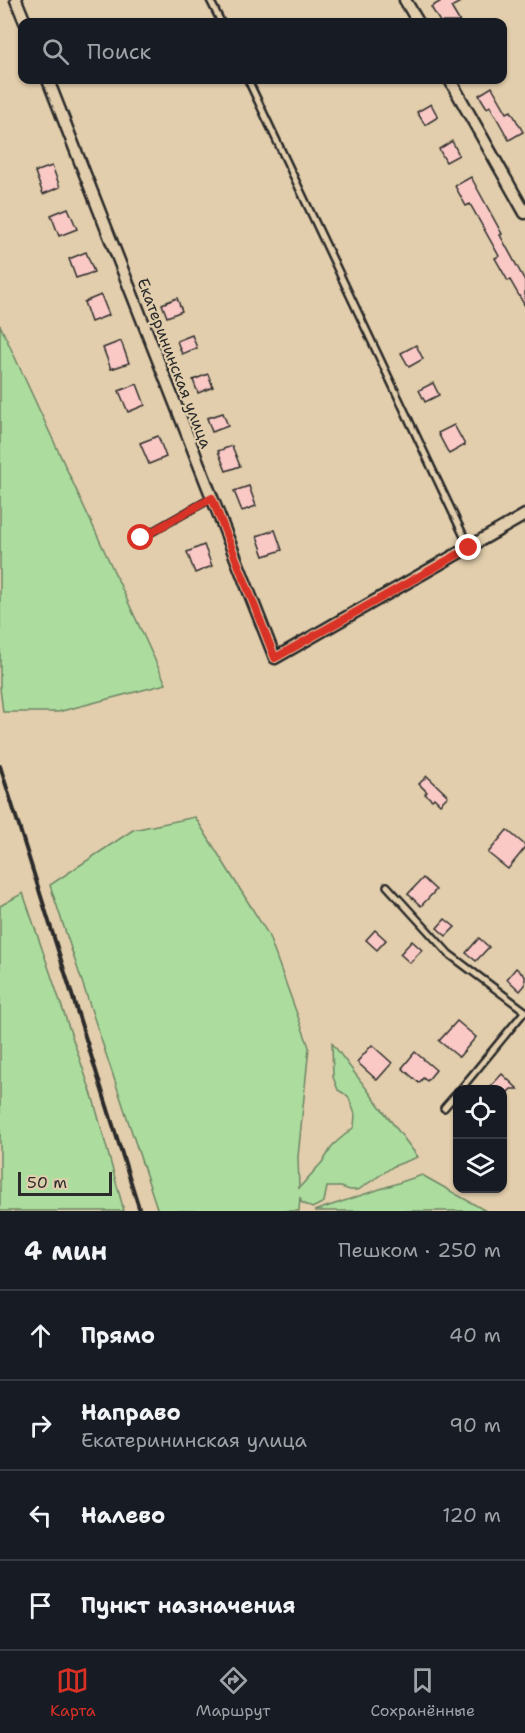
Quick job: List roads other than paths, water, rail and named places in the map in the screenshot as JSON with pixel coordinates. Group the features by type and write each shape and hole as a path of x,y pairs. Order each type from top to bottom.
{"street":[{"path":"16,0 23,18"},
{"path":"405,0 416,18"},
{"name":"Екатерининская улица","path":"50,84 275,658 469,548"},
{"path":"452,84 525,213"},
{"path":"469,548 525,515"}],"lane":[{"path":"210,0 219,18"},
{"path":"250,84 469,548"},
{"path":"141,538 212,498"},
{"path":"387,886 449,954 525,1011 464,1085"},
{"path":"444,1108 453,1098"}],"railway":[{"path":"0,766 140,1211"}]}
